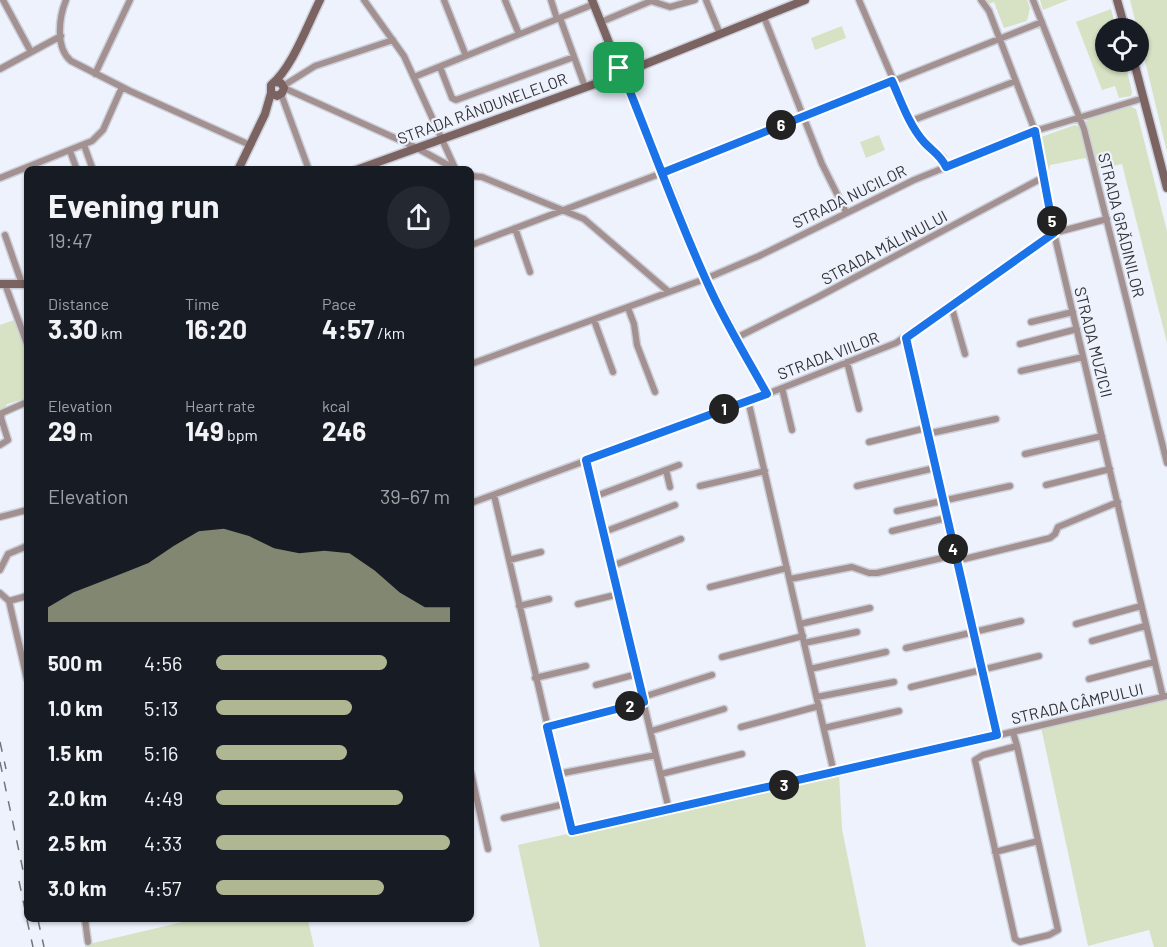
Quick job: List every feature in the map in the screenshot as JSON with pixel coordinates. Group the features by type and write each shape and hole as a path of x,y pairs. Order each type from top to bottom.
{"street":[{"path":"3,0 31,52"},
{"path":"66,0 61,36 62,49 66,57 122,87 250,145"},
{"path":"95,74 130,0"},
{"path":"240,166 320,0"},
{"path":"364,0 393,40 414,77 454,166"},
{"path":"444,0 466,56"},
{"path":"505,0 519,34"},
{"path":"551,0 585,87"},
{"path":"601,22 651,1 670,7 695,0"},
{"path":"706,0 720,34"},
{"name":"STRADA RÂNDUNELELOR","path":"367,166 622,74 805,0"},
{"path":"859,0 911,122 924,142 943,158 946,167"},
{"name":"STRADA MUZICII","path":"981,0 989,11 1035,131 1054,233 1145,626 1165,696"},
{"name":"STRADA GRĂDINILOR","path":"1034,0 1081,118 1167,463"},
{"path":"1117,0 1122,18"},
{"path":"414,77 593,2 705,279 767,394"},
{"path":"764,17 822,164 846,212"},
{"path":"474,244 662,173 1042,22"},
{"path":"0,69 61,36"},
{"path":"279,89 315,66 393,40"},
{"path":"440,67 452,98 456,100 574,57"},
{"path":"1137,72 1167,188"},
{"path":"911,122 1016,81"},
{"path":"39,166 92,141 103,130 122,87"},
{"path":"279,89 415,147 450,166"},
{"path":"279,89 308,166"},
{"name":"STRADA NUCILOR","path":"474,363 705,279 759,256 914,180 1035,131 1144,98"},
{"path":"84,146 92,166"},
{"path":"70,151 76,166"},
{"path":"0,178 24,171"},
{"path":"474,176 482,177 584,219 669,292"},
{"name":"STRADA MĂLINULUI","path":"736,338 810,302 1044,177"},
{"name":"STRADA VIILOR","path":"474,502 767,394 906,338 1054,233 1107,219"},
{"path":"515,228 530,272"},
{"path":"5,235 24,282"},
{"path":"24,284 3,284 24,336"},
{"path":"951,305 965,354"},
{"path":"628,308 634,324 637,345 656,392"},
{"path":"1031,322 1073,312"},
{"path":"594,320 613,372"},
{"path":"1020,344 1077,329"},
{"path":"906,338 997,735"},
{"path":"1021,371 1083,357"},
{"path":"847,362 859,409"},
{"path":"782,388 792,430"},
{"path":"748,400 834,773"},
{"path":"0,445 8,440 1,418 2,413 24,403"},
{"path":"869,442 996,419"},
{"path":"1025,454 1102,436"},
{"path":"586,460 669,810"},
{"path":"596,496 679,465"},
{"path":"857,486 934,468"},
{"path":"1046,485 1110,469"},
{"path":"666,470 670,487"},
{"path":"700,486 765,471"},
{"path":"897,511 1010,486"},
{"path":"494,495 565,804 504,818"},
{"path":"790,579 852,567 869,573 877,573 1050,538 1058,527 1118,502"},
{"path":"604,532 675,505"},
{"path":"0,517 24,511"},
{"path":"892,531 946,518"},
{"path":"612,566 681,539"},
{"path":"0,570 8,554 24,547"},
{"path":"509,560 541,552"},
{"path":"710,587 787,568"},
{"path":"0,592 9,601 24,666"},
{"path":"578,604 619,594"},
{"path":"9,601 24,597"},
{"path":"519,606 549,599"},
{"path":"1076,624 1141,606"},
{"path":"800,624 870,608"},
{"path":"906,648 1021,621"},
{"path":"1092,641 1145,626"},
{"path":"804,643 857,632"},
{"path":"722,657 803,636"},
{"path":"810,669 886,652"},
{"path":"911,687 1039,656"},
{"path":"1089,679 1154,662"},
{"path":"535,678 586,666"},
{"path":"596,685 637,674"},
{"path":"547,727 644,700 712,675"},
{"path":"817,697 894,682"},
{"name":"STRADA CÂMPULUI","path":"565,804 572,831 1165,696"},
{"path":"741,727 819,706"},
{"path":"651,731 724,709"},
{"path":"824,728 899,711"},
{"path":"1014,732 1058,930 1049,935 1020,942 1015,939 975,760 983,755 1017,746"},
{"path":"661,774 742,754"},
{"path":"558,774 656,755"},
{"path":"474,786 488,849"},
{"path":"995,852 1038,841"},
{"path":"85,922 88,942"}],"green space":[{"path":"986,0 1027,0 1030,8 1027,21 1004,28 994,2 988,4"},
{"path":"1040,0 1068,0 1043,10"},
{"path":"1130,0 1167,0 1167,152 1148,72 1149,18 1134,18"},
{"path":"1111,9 1113,18 1095,18 1095,72 1076,22"},
{"path":"842,26 846,38 815,50 811,38"},
{"path":"1095,72 1127,72 1131,96 1119,98 1115,86 1102,90"},
{"path":"1130,106 1136,109 1167,231 1167,343 1122,164 1096,170 1085,127 1087,119"},
{"path":"1075,125 1079,127 1088,161 1085,158 1050,165 1049,170 1041,137"},
{"path":"879,135 885,150 866,158 860,142"},
{"path":"14,320 24,345 24,399 7,404 0,416 0,325"},
{"path":"1167,698 1167,947 1154,947 1149,930 1088,946 1041,727"},
{"path":"839,773 842,829 866,947 540,947 518,845"},
{"path":"183,922 308,922 314,947 85,947 85,945"}],"railway":[{"path":"0,742 6,769"},
{"path":"0,762 24,875"},
{"path":"19,881 24,905"},
{"path":"27,922 33,947"},
{"path":"38,922 44,947"}],"route":[{"path":"619,68 616,74 620,79 625,79 662,173 712,293 767,394 586,460 644,702 547,727 572,831 758,791 997,735 906,338 1054,233 1035,131 946,167 943,158 924,142 911,122 892,81 662,173 644,126 625,79 628,71 625,68 619,68"}]}
